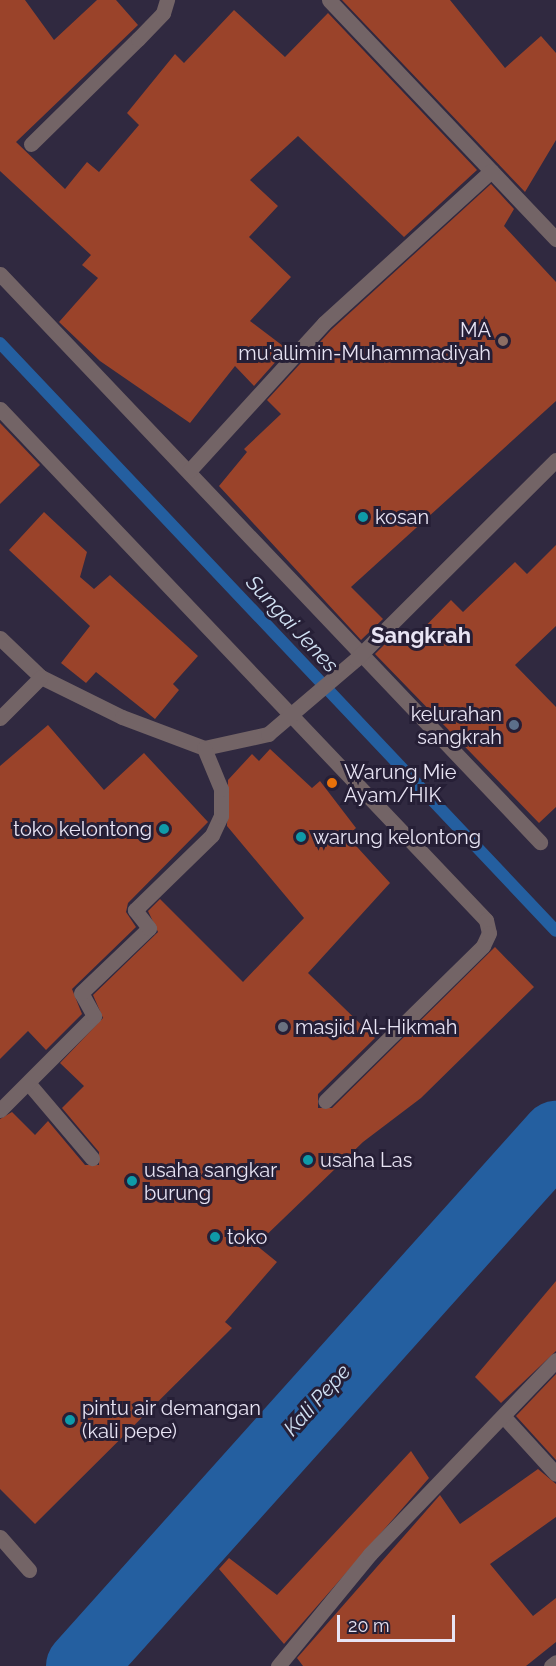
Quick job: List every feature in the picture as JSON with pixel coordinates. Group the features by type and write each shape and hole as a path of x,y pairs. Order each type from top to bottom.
{"street":[{"path":"31,144 163,13 166,0"},
{"path":"329,0 556,239"},
{"path":"189,471 324,323 491,171"},
{"path":"0,274 189,471 358,657 540,842"},
{"path":"0,410 295,713 486,920 489,933 483,946 325,1101"},
{"path":"0,638 41,676 122,717 204,748 268,734 358,657 556,459"},
{"path":"0,718 41,676"},
{"path":"0,1110 30,1085 94,1016 81,993 149,928 135,910 212,835 221,816 221,789 204,748"},
{"path":"30,1085 92,1158"},
{"path":"278,1666 370,1554 504,1417 556,1360"},
{"path":"504,1417 556,1474"},
{"path":"0,1537 28,1570"},
{"path":"551,1666 556,1662"}],"building":[{"path":"0,0 25,0 54,40 97,0 116,0 138,25 16,142 65,189 87,162 99,172 139,125 127,113 175,54 184,63 234,10 285,57 328,13 477,170 404,237 298,136 250,180 278,206 249,237 291,277 250,321 287,349 254,386 235,366 190,423 100,361 59,322 98,278 82,265 91,255 0,171"},
{"path":"342,0 450,0 505,68 541,36 556,53 556,140 525,192"},
{"path":"491,184 514,209 504,226 556,282 556,401 351,587 383,619 361,640 219,486 247,452 244,449 281,414 267,400 331,330"},
{"path":"0,423 40,465 0,504"},
{"path":"44,512 87,552 80,577 94,589 110,575 198,656 173,684 179,690 155,719 96,672 86,683 61,663 90,626 9,550"},
{"name":"kelurahan sangkrah","path":"556,545 556,626 515,665 556,707 556,807 539,823 375,654 396,633 408,644 451,600 463,612 515,562 527,574"},
{"path":"48,725 104,790 144,753 208,822 128,903 126,912 136,927 72,989 82,1014 46,1050 28,1031 0,1059 0,766"},
{"path":"270,749 312,788 320,781 356,828 347,836 390,883 308,973 375,1038 318,1094 318,1108 332,1108 495,947 534,987 421,1098 363,1142 256,1245 277,1262 225,1322 232,1328 35,1524 0,1489 0,1119 12,1112 35,1135 48,1121 85,1165 99,1165 99,1152 62,1108 84,1086 60,1063 103,1018 93,995 158,932 148,911 160,899 243,982 304,918 227,826 228,780 252,754 259,761"},
{"path":"556,1281 556,1351 501,1403 475,1377"},
{"path":"556,1374 556,1460 516,1416"},
{"path":"411,1451 429,1478 284,1644 219,1569 229,1558 277,1595"},
{"path":"538,1469 556,1484 556,1517 490,1564 533,1616 556,1598 556,1642 526,1666 303,1666 297,1658 440,1495 460,1524"}],"waterway":[{"name":"Sungai Jenes","path":"0,343 556,931"},
{"name":"Kali Pepe","path":"81,1666 556,1136"}],"place":[{"name":"MA mu'allimin-Muhammadiyah","path":"503,341"},
{"name":"kosan","path":"363,517"},
{"name":"kelurahan sangkrah","path":"514,725"},
{"name":"Warung Mie Ayam/HIK","path":"332,783"},
{"name":"toko kelontong","path":"164,829"},
{"name":"warung kelontong","path":"301,837"},
{"name":"masjid Al-Hikmah","path":"283,1027"},
{"name":"usaha Las","path":"308,1160"},
{"name":"usaha sangkar burung","path":"132,1181"},
{"name":"toko","path":"215,1237"},
{"name":"pintu air demangan (kali pepe)","path":"70,1420"}],"district":[{"name":"Sangkrah","path":"421,636"}]}
